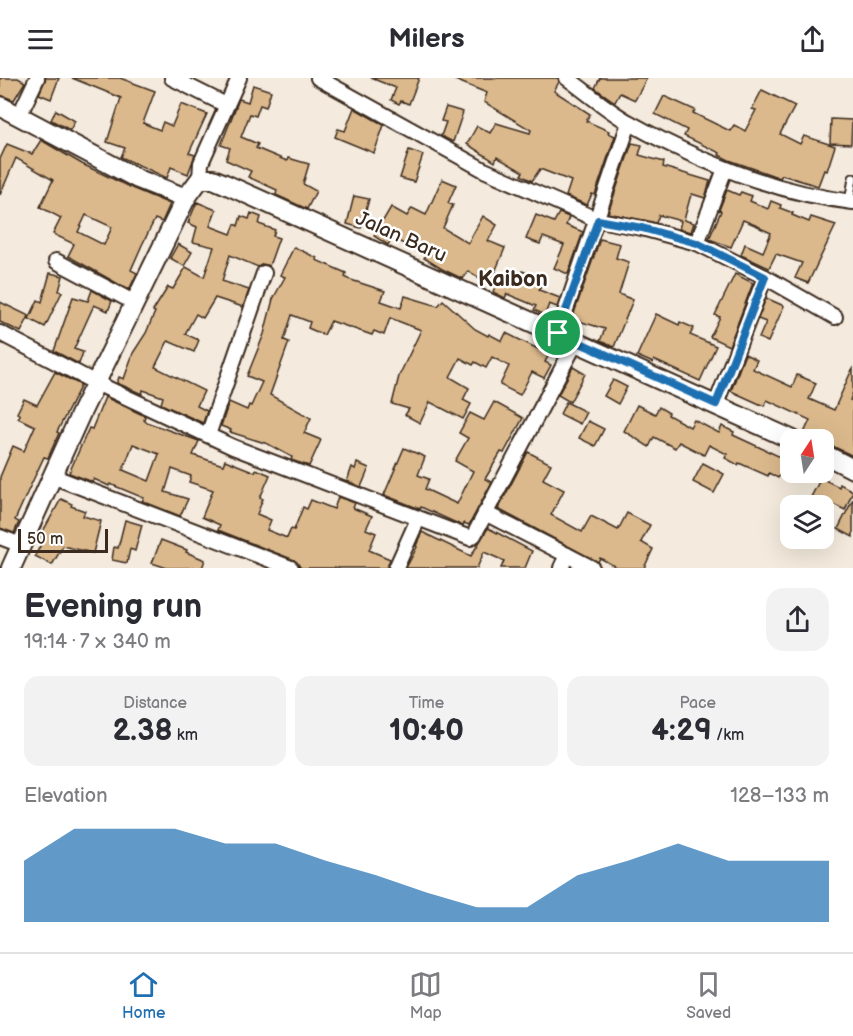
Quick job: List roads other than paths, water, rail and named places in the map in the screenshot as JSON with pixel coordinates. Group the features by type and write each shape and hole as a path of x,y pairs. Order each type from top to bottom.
{"street":[{"path":"19,116 37,78"},
{"path":"172,78 226,105"},
{"path":"11,568 96,383 186,198 200,179 201,163 239,78"},
{"path":"318,78 484,170 598,220 642,228 697,243 765,277 835,317"},
{"path":"567,78 629,123 725,169 805,193 851,202"},
{"path":"0,106 138,179 186,198"},
{"path":"558,333 629,123"},
{"path":"697,243 725,169"},
{"name":"Jalan Baru","path":"200,179 213,179 225,184 577,340 780,434"},
{"path":"56,261 135,303"},
{"path":"208,435 264,273"},
{"path":"716,404 765,277"},
{"path":"0,333 96,383 233,447 470,538 577,340"},
{"path":"834,459 853,469"},
{"path":"52,476 291,568"},
{"path":"485,513 564,562 592,568"},
{"path":"396,568 418,519"},
{"path":"0,537 21,545"}],"lane":[{"path":"851,202 853,178"}],"district":[{"name":"Kaibon","path":"513,279"}]}
